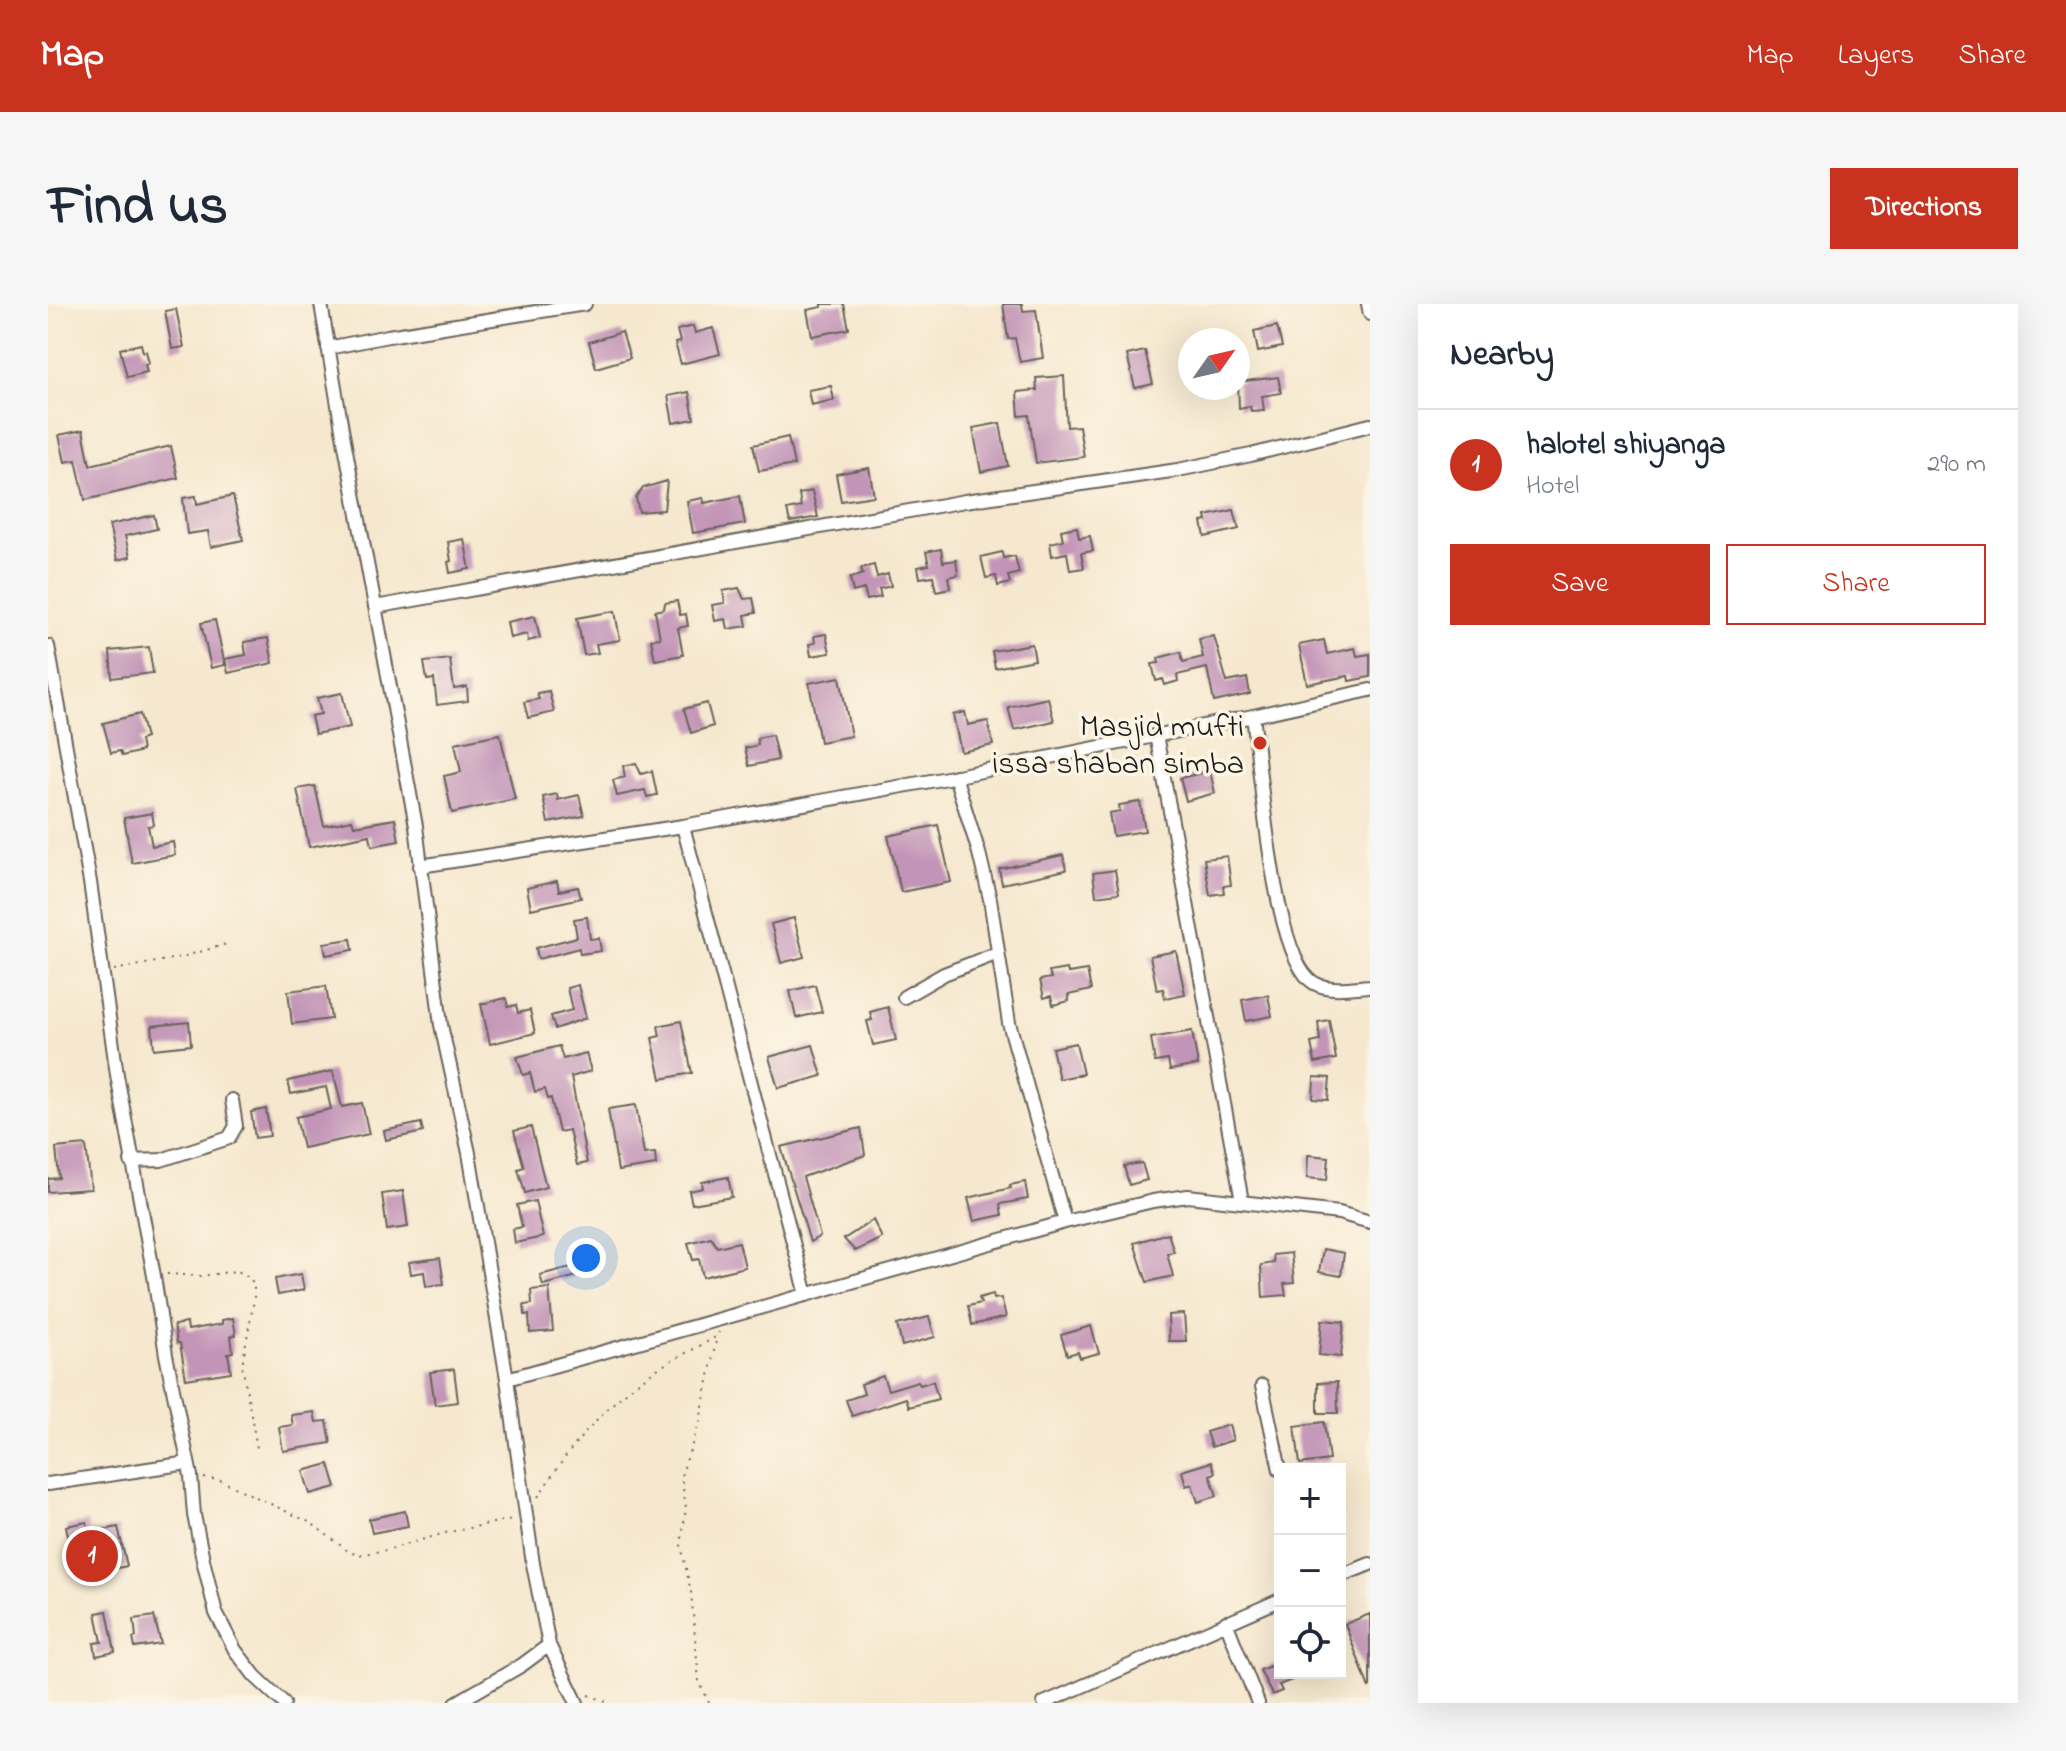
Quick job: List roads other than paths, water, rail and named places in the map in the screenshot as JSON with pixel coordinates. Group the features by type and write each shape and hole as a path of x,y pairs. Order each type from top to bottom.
{"street":[{"path":"321,304 416,826 441,1025 469,1153 507,1379 533,1564 549,1645 577,1703"},
{"path":"328,348 585,304"},
{"path":"1368,304 1370,314"},
{"path":"375,607 965,501 1178,470 1370,425"},
{"path":"48,646 83,843 131,1161 190,1470 194,1515 216,1613 235,1650 255,1676 284,1703"},
{"path":"420,866 683,826 955,776 1370,690"},
{"path":"1253,716 1275,883 1284,929 1295,962 1312,983 1332,988 1370,986"},
{"path":"1156,735 1242,1201"},
{"path":"955,776 979,853 1009,1023 1065,1222"},
{"path":"683,826 807,1295"},
{"path":"904,997 944,974 998,953"},
{"path":"131,1161 161,1160 229,1138 236,1126 232,1100"},
{"path":"507,1379 1065,1222 1153,1201 1188,1196 1242,1201 1339,1213 1370,1222"},
{"path":"1262,1386 1278,1463"},
{"path":"48,1484 190,1470"},
{"path":"1346,1574 1370,1564"},
{"path":"1044,1703 1274,1602"},
{"path":"1226,1622 1258,1703"},
{"path":"456,1703 522,1665 549,1645"}],"place":[{"name":"Masjid mufti issa shaban simba","path":"1260,743"},
{"name":"halotel shiyanga","path":"92,1556"}]}
